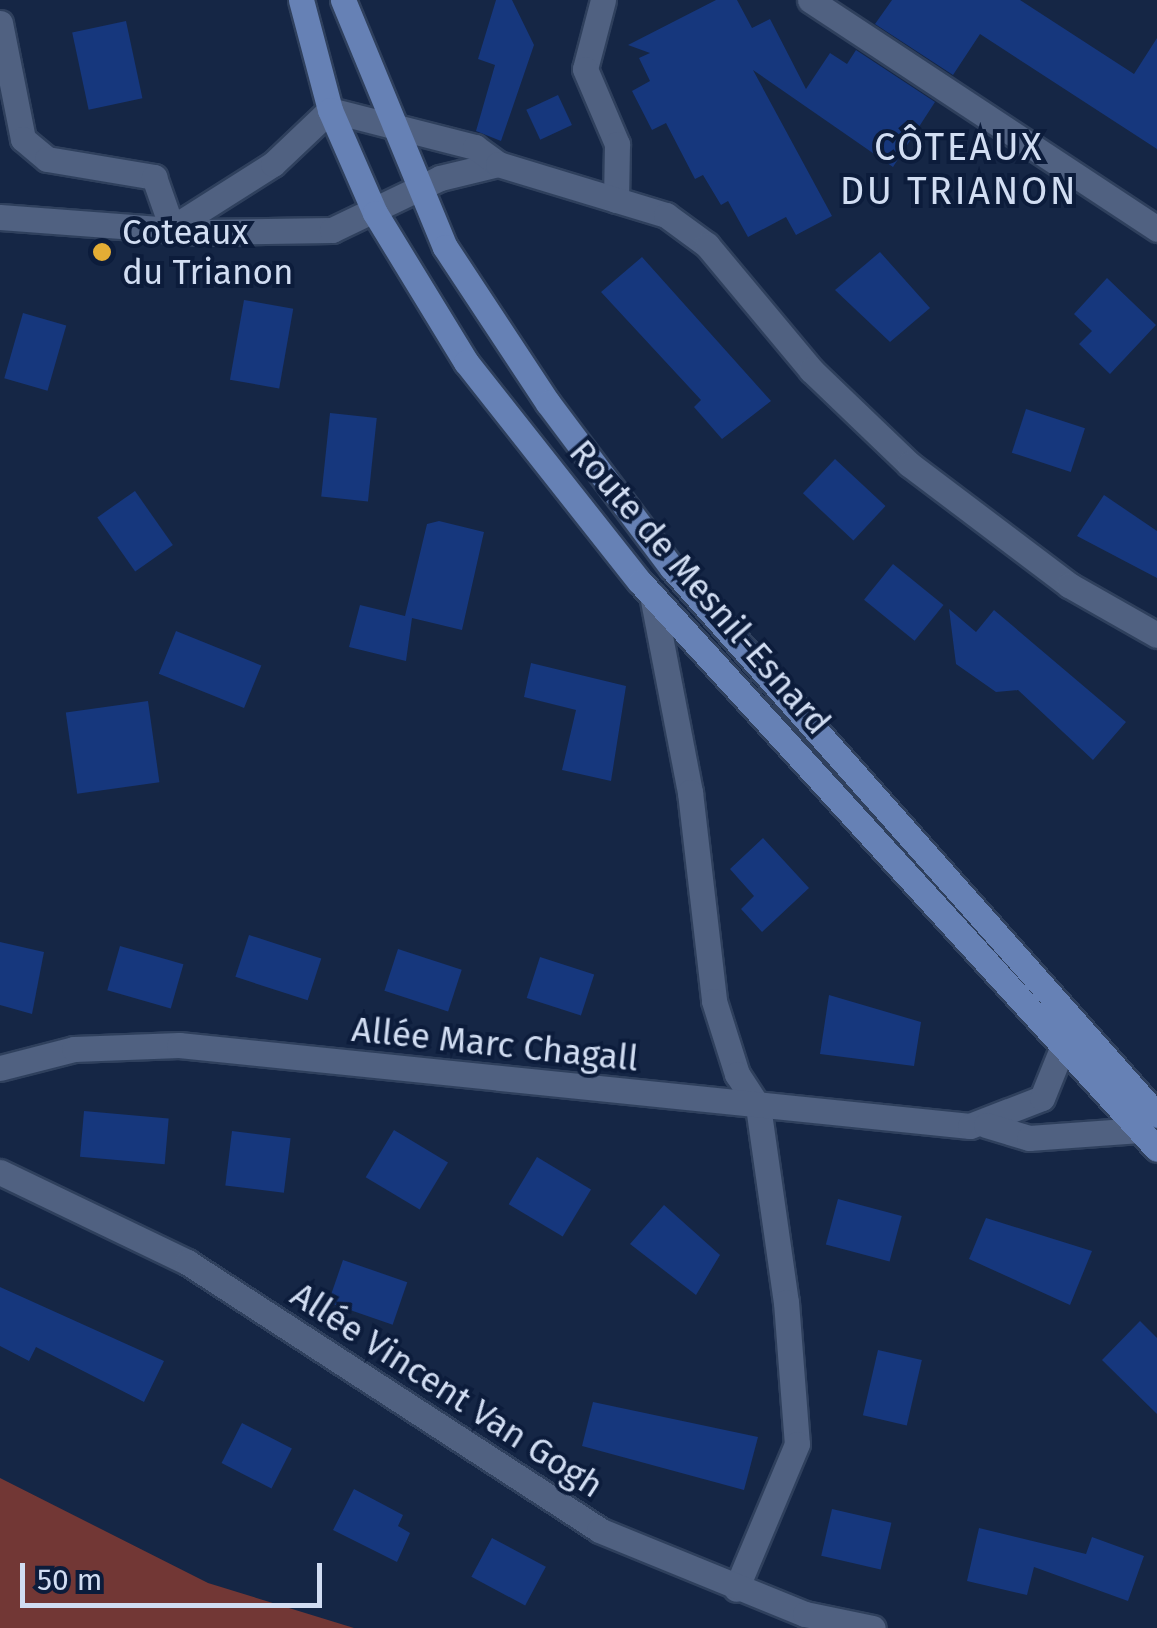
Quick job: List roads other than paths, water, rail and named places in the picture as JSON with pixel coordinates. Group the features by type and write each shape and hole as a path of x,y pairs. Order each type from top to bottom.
{"main road":[{"name":"Route de Mesnil-Esnard","path":"302,0 330,110 375,213 466,362 652,595 1063,1046 1151,1131"},
{"name":"Route de Mesnil-Esnard","path":"344,0 388,123 480,308 672,568 1151,1131"}],"street":[{"path":"603,0 585,68 617,144 616,200"},
{"path":"810,0 1157,229"},
{"path":"0,22 23,139 46,159 154,177 172,228"},
{"path":"172,228 273,164 330,110 475,148 498,164 682,223 909,464 1069,584 1157,635"},
{"path":"0,217 172,228 332,230 375,213 418,188 498,164"},
{"path":"652,595 690,792 714,1002 737,1074 758,1106 797,1444 736,1590"},
{"name":"Allée Marc Chagall","path":"0,1068 74,1049 179,1044 758,1106 986,1126 1029,1138 1151,1131"},
{"path":"986,1126 1042,1098 1063,1046"},
{"name":"Allée Vincent Van Gogh","path":"0,1172 187,1262 599,1530 736,1590 873,1628"}],"place":[{"name":"Coteaux du Trianon","path":"102,252"}],"district":[{"name":"CÔTEAUX DU TRIANON","path":"959,170"}]}
